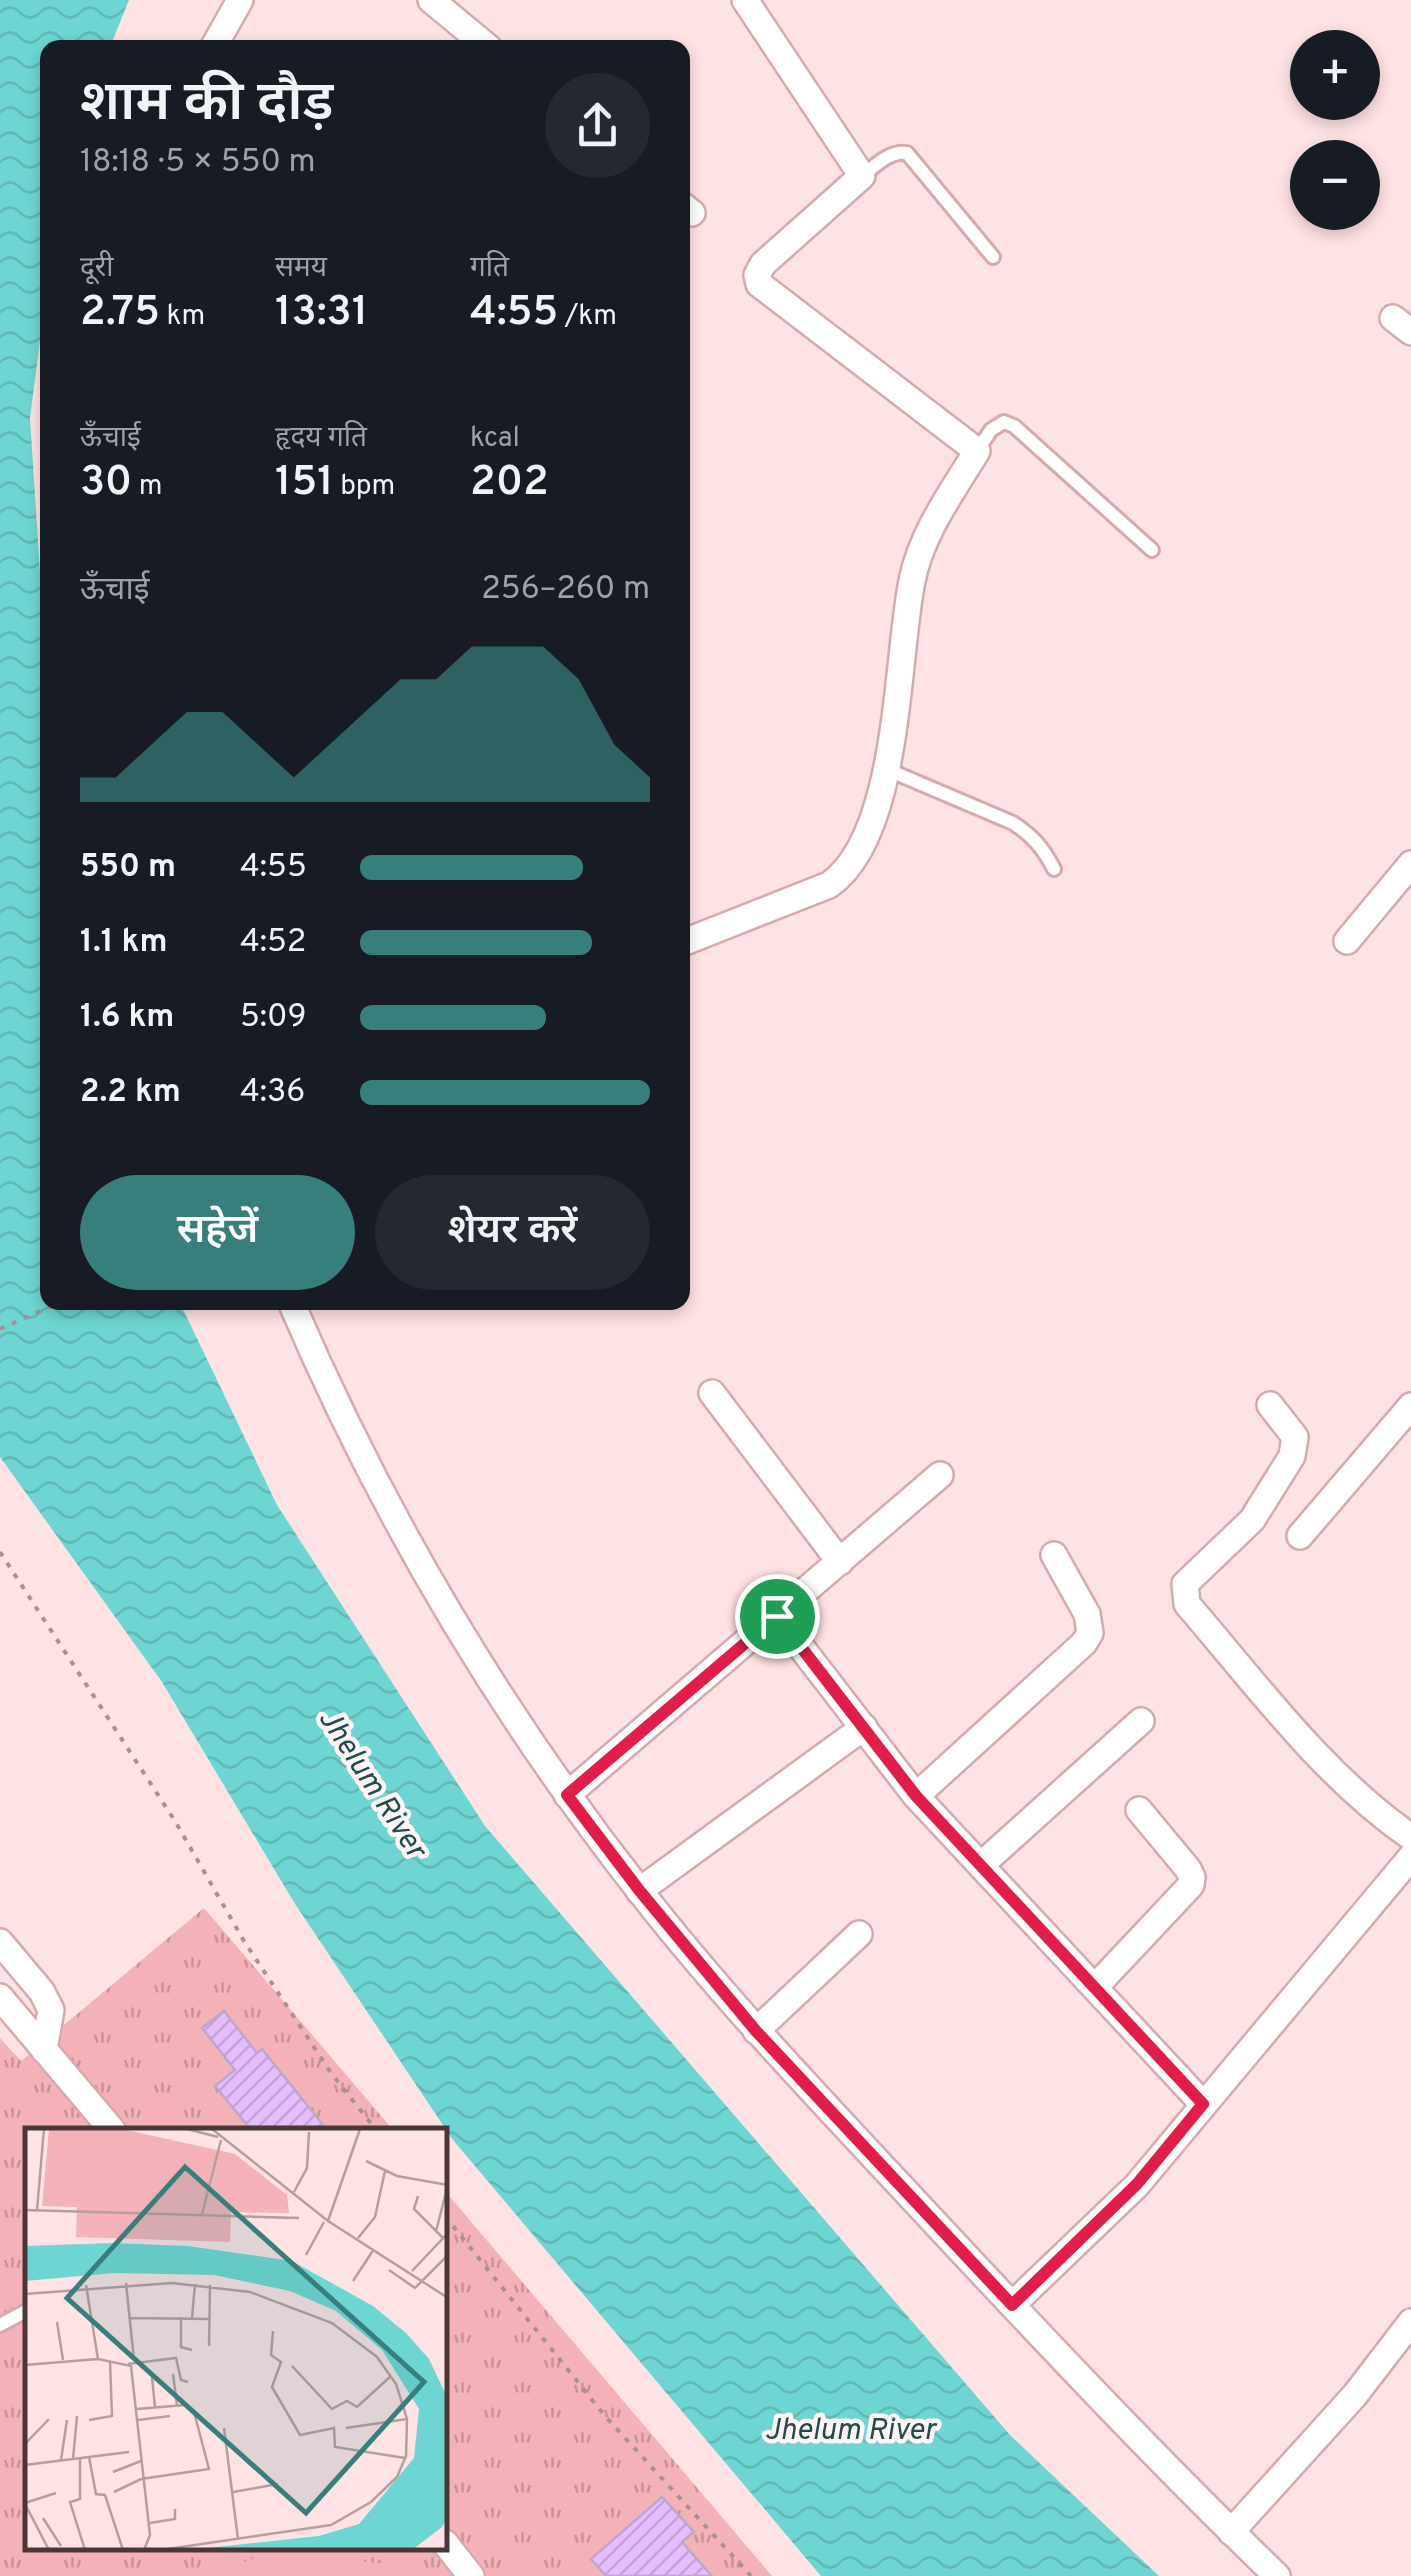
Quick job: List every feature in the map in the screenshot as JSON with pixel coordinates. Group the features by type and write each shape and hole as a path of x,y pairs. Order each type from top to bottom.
{"street":[{"path":"218,40 240,0"},
{"path":"431,0 479,40"},
{"path":"690,940 830,886 840,878 867,830 894,740 912,580 927,536 976,451 758,284 763,264 862,176 746,0"},
{"path":"1346,941 1411,864"},
{"path":"294,1310 394,1521 466,1641 567,1795 639,1890 756,2031 1012,2305 1276,2576"},
{"path":"712,1393 840,1562"},
{"path":"1270,1405 1295,1437 1292,1456 1252,1520 1185,1584 1186,1604 1316,1753 1388,1821 1411,1837"},
{"path":"1300,1536 1411,1406"},
{"path":"567,1795 940,1475"},
{"path":"916,1796 1090,1633 1087,1614 1054,1555"},
{"path":"777,1616 916,1796 1203,2104"},
{"path":"981,1865 1141,1721"},
{"path":"639,1890 864,1727"},
{"path":"1096,1986 1191,1885 1188,1870 1140,1810"},
{"path":"1012,2305 1137,2184 1411,1856"},
{"path":"756,2031 859,1934"},
{"path":"0,1942 42,1992 50,2010 44,2050"},
{"path":"0,1997 110,2128"},
{"path":"1231,2532 1354,2395 1411,2322"},
{"path":"448,2547 471,2576"}],"lane":[{"path":"862,176 889,156 907,153 993,257"},
{"path":"976,451 998,424 1014,426 1152,550"},
{"path":"886,768 1014,823 1032,835 1054,869"},
{"path":"0,2325 25,2312"}],"path":[{"path":"0,1329 42,1310"},
{"path":"0,1552 176,1821 244,1941 331,2073 375,2128"},
{"path":"448,2220 606,2416 751,2576"}],"green space":[{"path":"204,1908 391,2128 25,2128 25,2551 448,2551 448,2195 772,2576 0,2576 0,2038 21,2061"},
{"path":"271,2554 379,2563 410,2576 191,2576"}],"water":[{"name":"Jhelum River","path":"0,0 129,0 113,40 40,40 40,340 30,418 40,573 40,1310 183,1310 277,1505 485,1826 1010,2435 1159,2576 821,2576 453,2140 295,1904 162,1682 0,1457"}],"building":[{"path":"224,2011 257,2053 262,2049 326,2128 250,2128 215,2086 235,2070 202,2028"},
{"path":"662,2497 694,2532 682,2542 712,2576 606,2576 591,2559"}],"route":[{"path":"777,1616 916,1796 1203,2104 1137,2184 1012,2305 756,2031 639,1890 567,1795 777,1616"}]}
